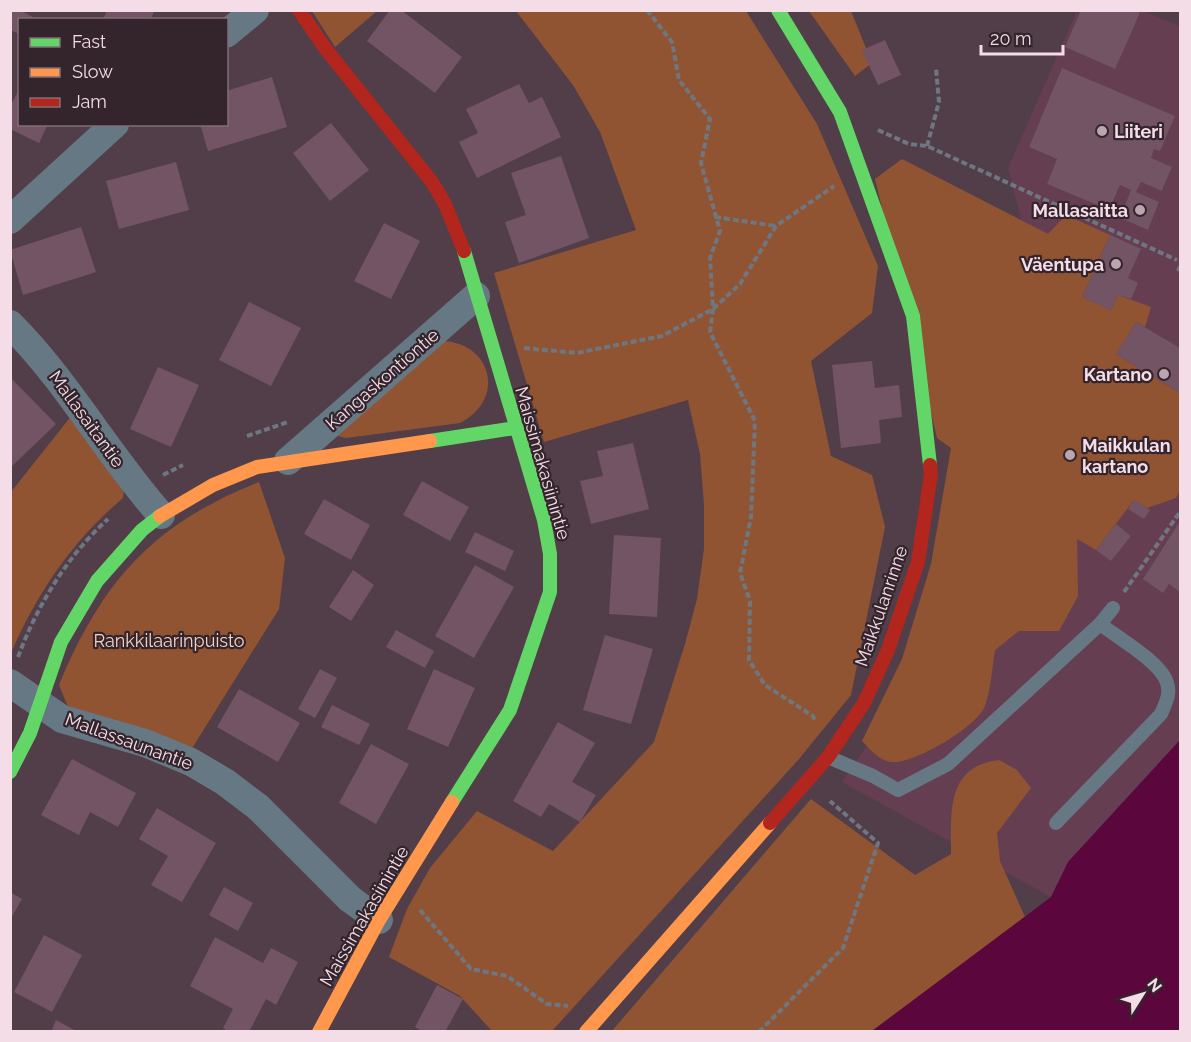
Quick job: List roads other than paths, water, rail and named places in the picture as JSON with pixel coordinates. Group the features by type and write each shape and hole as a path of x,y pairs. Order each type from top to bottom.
{"street":[{"path":"228,32 255,10"},
{"name":"Maissimakasiinintie","path":"299,10 325,48 432,182 445,204 467,260 544,520 550,554 550,592 510,710 379,920 319,1032"},
{"name":"Maikkulanrinne","path":"586,1032 828,757 864,702 888,650 918,562 932,474 913,316 840,112 778,10"},
{"path":"10,219 113,126"},
{"name":"Kangaskontiontie","path":"288,461 476,296"},
{"name":"Mallasaitantie","path":"10,324 40,354 139,491 161,515"},
{"name":"Kangaskontiontie","path":"10,772 30,733 61,642 97,581 141,530 161,515 213,485 257,467 515,428"},
{"name":"Mallassaunantie","path":"10,683 62,718 145,743 191,762 225,782 258,807 350,899 379,920"}],"lane":[{"path":"828,757 873,776 898,790 948,764 1100,624 1113,608"},
{"path":"1056,823 1161,714 1168,697 1167,682 1155,666 1100,624"}],"place":[{"name":"Liiteri","path":"1102,131"},
{"name":"Mallasaitta","path":"1140,210"},
{"name":"Väentupa","path":"1116,264"},
{"name":"Kartano","path":"1164,374"},
{"name":"Maikkulan kartano","path":"1070,455"}],"park label":[{"name":"Rankkilaarinpuisto","path":"169,640"}]}
